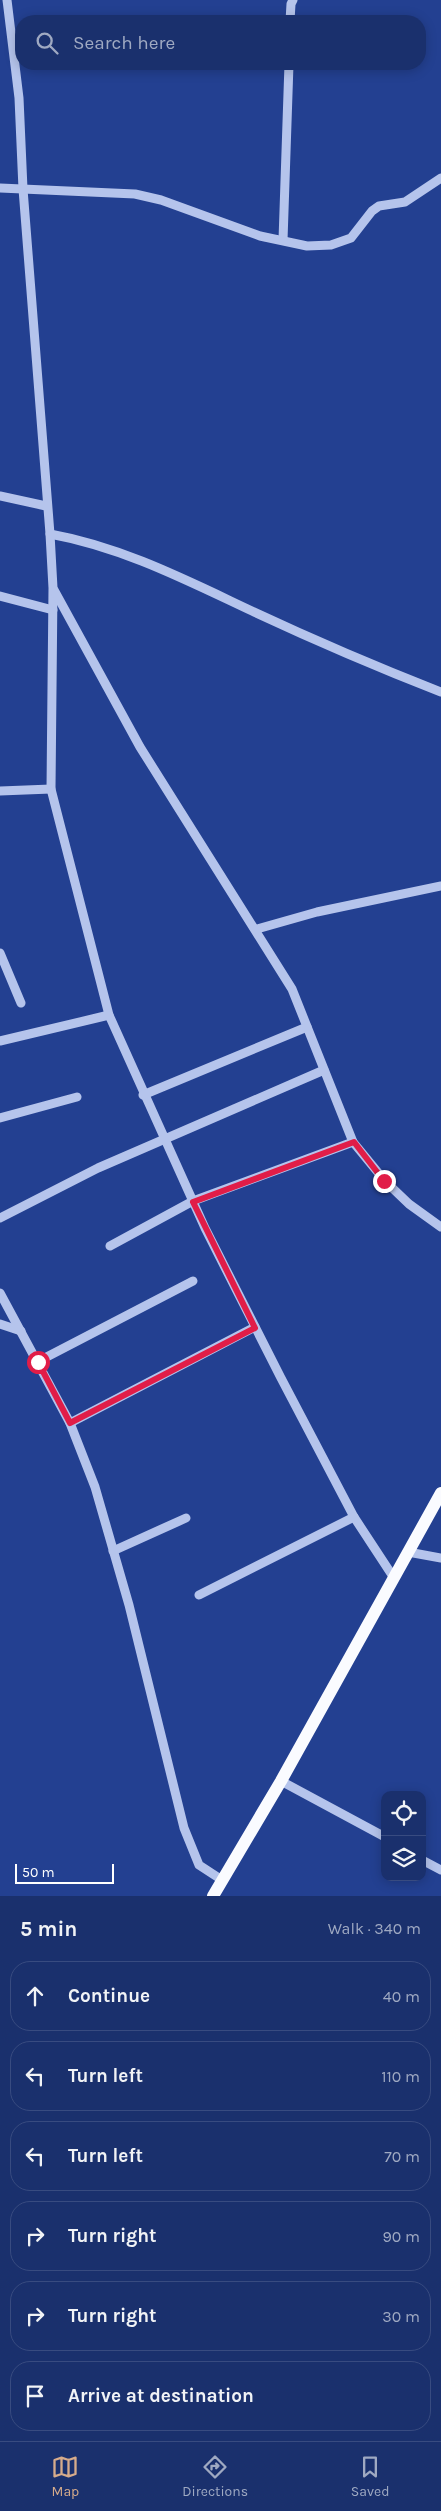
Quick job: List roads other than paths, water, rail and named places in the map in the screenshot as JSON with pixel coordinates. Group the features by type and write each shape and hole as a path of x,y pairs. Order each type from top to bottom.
{"main road":[{"path":"214,1896 281,1781 441,1493"}],"street":[{"path":"7,0 15,65"},
{"path":"290,15 293,0"},
{"path":"16,70 19,98 22,189 53,588 51,789 109,1015 143,1095 255,1328 354,1517 394,1578"},
{"path":"283,240 289,70"},
{"path":"0,188 135,194 161,200 260,236 307,246 331,245 351,238 372,210 379,206 404,202 441,178"},
{"path":"0,496 46,506"},
{"path":"50,534 86,540 133,556 346,654 441,692"},
{"path":"53,588 140,747 257,929 292,989 354,1142 384,1181 408,1204 441,1226"},
{"path":"0,596 52,610"},
{"path":"0,791 51,789"},
{"path":"257,929 317,912 441,886"},
{"path":"0,953 21,1003"},
{"path":"0,1041 109,1015"},
{"path":"143,1095 307,1027"},
{"path":"0,1218 98,1168 324,1070"},
{"path":"0,1118 77,1097"},
{"path":"110,1246 193,1202 354,1142"},
{"path":"38,1362 192,1281"},
{"path":"0,1293 70,1423 95,1487 184,1828 199,1865 222,1880"},
{"path":"0,1324 21,1331"},
{"path":"70,1423 255,1328"},
{"path":"199,1595 354,1517"},
{"path":"113,1551 186,1518"},
{"path":"408,1552 441,1558"},
{"path":"281,1781 381,1836"},
{"path":"426,1862 441,1870"}]}
